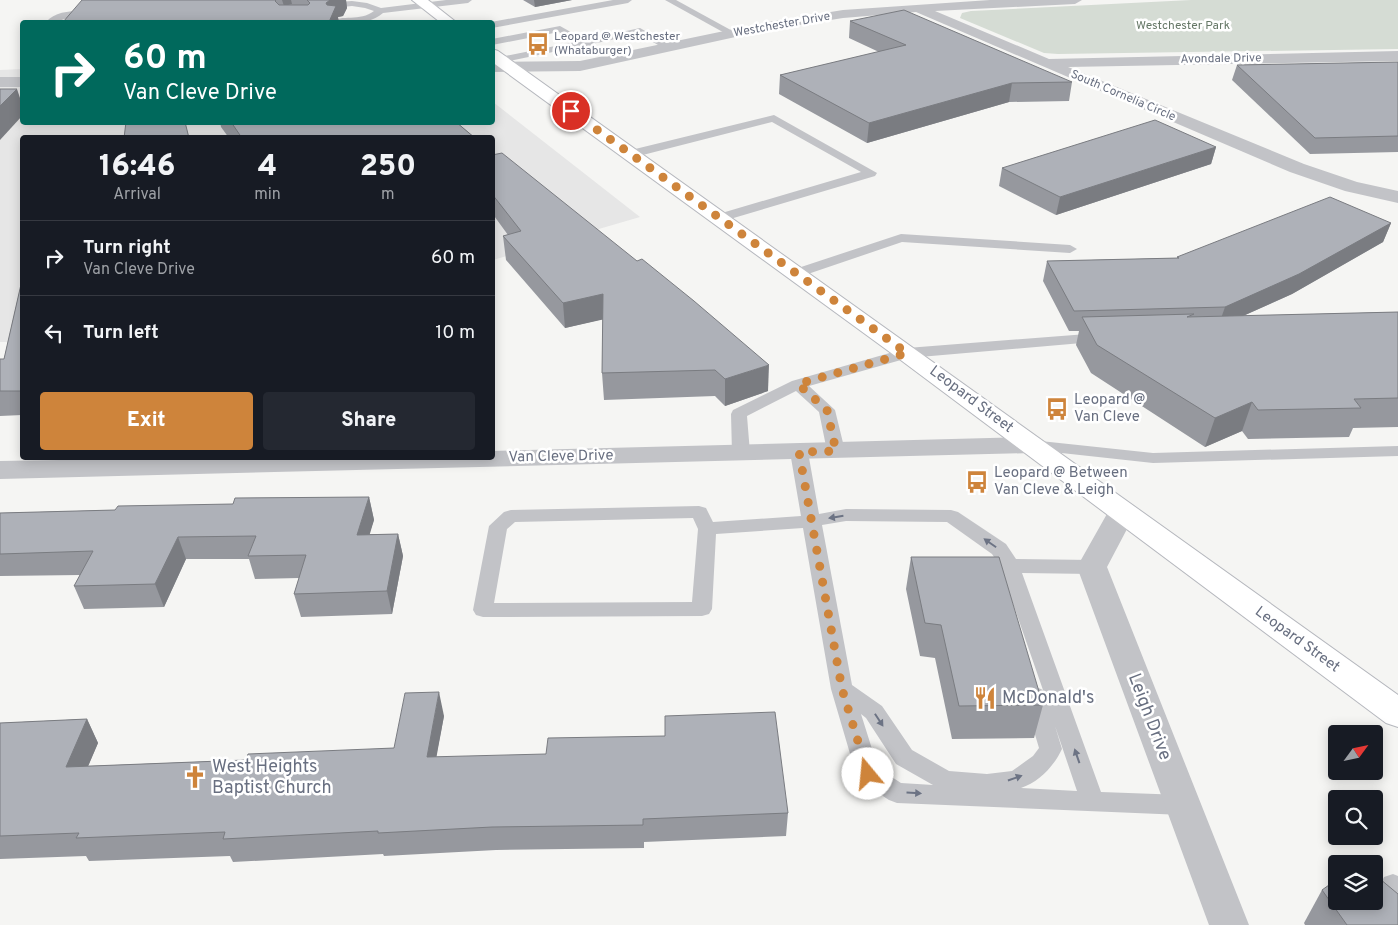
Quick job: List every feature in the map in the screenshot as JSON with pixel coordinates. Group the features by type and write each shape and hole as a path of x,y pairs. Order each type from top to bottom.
{"main road":[{"path":"423,3 446,20"},
{"name":"Leopard Street","path":"498,58 907,353 1398,713"}],"street":[{"name":"South Cornelia Circle","path":"896,0 1297,168 1352,187 1398,197"},
{"name":"Westchester Drive","path":"498,58 580,66 733,34 843,14 915,8 1075,0"},
{"name":"Avondale Drive","path":"1044,63 1398,56"},
{"path":"0,82 20,82"},
{"name":"Van Cleve Drive","path":"495,459 1031,445"},
{"name":"Van Cleve Drive","path":"0,470 436,460"},
{"path":"1092,567 1122,512"},
{"name":"Leigh Drive","path":"1092,567 1229,925"}],"lane":[{"path":"366,20 380,11 423,3 468,0"},
{"path":"495,25 628,0"},
{"path":"669,0 733,34"},
{"path":"312,7 362,2 372,5 380,11"},
{"path":"53,20 68,15 107,13"},
{"path":"498,58 560,29 611,59"},
{"path":"498,58 640,31 668,47"},
{"path":"631,154 774,118 870,173 720,218"},
{"path":"797,273 901,238 1070,249"},
{"path":"741,453 738,414 798,384 907,353 1072,338 1111,337"},
{"path":"798,384 827,410 836,451"},
{"path":"1031,445 1153,458 1398,451"},
{"path":"799,452 842,689 868,774 897,792 1183,805"},
{"path":"699,512 707,529 702,609 483,610 498,526 511,516 699,512"},
{"path":"707,529 811,521 846,515 951,516 999,549 1011,570 1093,802"},
{"path":"1011,570 1092,567"},
{"path":"842,689 874,712 904,757 945,780 987,784 1017,780 1041,763 1051,749 1004,587 1011,570"}],"shaded area":[{"path":"20,69 20,125 495,125 495,104 640,217 495,259 495,135 20,135 20,342 0,342 0,70"}],"green space":[{"name":"Westchester Park","path":"1191,0 1398,0 1398,49 1058,54 1044,53 960,18 962,13 971,11"}],"building":[{"path":"82,0 276,0 279,5 308,5 310,3 307,0 330,0 326,3 327,5 336,6 330,20 65,20"},
{"path":"904,10 1072,82 1012,83 869,123 780,75 906,45 850,21"},
{"path":"1398,62 1398,136 1315,138 1237,65"},
{"path":"0,89 17,89 0,106"},
{"path":"1155,120 1216,147 1060,197 1002,168"},
{"path":"126,125 186,125 188,135 124,135"},
{"path":"233,125 460,125 471,135 240,135"},
{"path":"502,153 637,261 642,259 769,365 725,379 715,370 602,373 603,294 563,303 503,236 521,231 495,198 495,154"},
{"path":"1330,197 1391,223 1299,274 1225,307 1074,311 1047,261 1179,258 1177,257"},
{"path":"20,289 20,391 0,391 0,359 4,359"},
{"path":"1398,312 1398,398 1354,399 1361,408 1258,410 1252,402 1215,418 1097,345 1082,317 1194,314 1187,317"},
{"path":"369,497 357,535 398,534 387,591 294,594 306,555 248,556 256,536 178,537 155,584 74,586 93,551 0,554 0,513 115,510 118,506 233,504 235,498"},
{"name":"McDonald's","path":"911,557 999,557 1043,705 959,706 941,625 925,623"},
{"path":"439,692 427,757 546,754 548,738 665,736 665,716 775,712 788,813 643,819 643,825 492,827 223,839 225,832 76,838 79,833 0,836 0,723 87,719 66,767 246,760 248,754 394,748 405,693"},
{"path":"1383,882 1398,894 1398,925 1347,925 1336,910 1383,910"},
{"path":"1328,886 1328,898 1322,890"}],"place":[{"name":"Leopard @ Westchester (Whataburger)","path":"538,44"},
{"name":"Leopard @ Van Cleve","path":"1057,409"},
{"name":"Leopard @ Between Van Cleve & Leigh","path":"977,482"},
{"name":"McDonald's","path":"985,698"},
{"name":"West Heights Baptist Church","path":"195,777"}],"route":[{"path":"571,111 907,353 798,384 827,410 836,451 799,452 842,689 868,774"}]}
